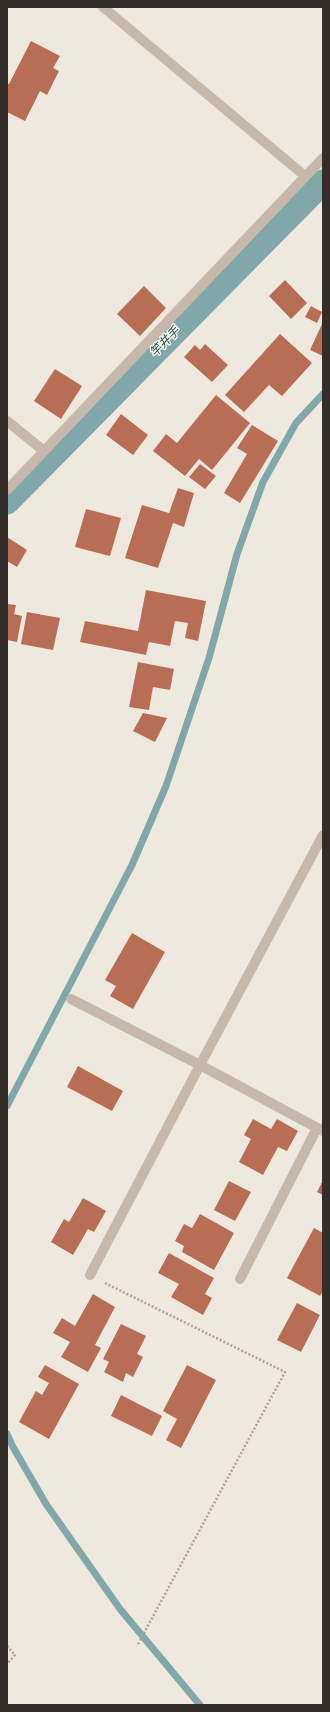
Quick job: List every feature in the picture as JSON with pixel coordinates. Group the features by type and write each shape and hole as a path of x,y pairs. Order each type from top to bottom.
{"street":[{"path":"102,7 305,176"},
{"path":"7,490 323,158"},
{"path":"7,421 44,451"},
{"path":"90,1275 323,835"},
{"path":"71,999 320,1129 240,1279"}],"path":[{"path":"90,1275 285,1372 137,1646"},
{"path":"7,1646 15,1655 7,1664"}],"building":[{"path":"31,41 60,56 53,68 59,71 47,95 40,91 25,121 7,112 7,83 9,84"},
{"path":"285,280 307,303 291,319 269,296"},
{"path":"144,286 166,308 140,336 117,314"},
{"path":"311,306 322,312 317,323 305,317"},
{"path":"323,324 323,356 310,350"},
{"path":"280,334 312,363 282,396 269,385 244,412 225,395"},
{"path":"205,344 228,365 212,382 184,357 195,345 200,350"},
{"path":"55,369 82,386 61,419 34,401"},
{"path":"216,395 250,423 212,470 199,459 185,476 153,451 166,434 177,443"},
{"path":"121,414 148,435 133,455 106,435"},
{"path":"252,425 278,441 240,503 224,493 247,454 237,448"},
{"path":"200,464 216,476 205,489 189,477"},
{"path":"178,488 194,493 184,527 173,523 158,568 125,558 142,505 169,513"},
{"path":"86,509 121,518 110,556 75,547"},
{"path":"7,537 27,550 17,567 7,561"},
{"path":"146,590 206,601 198,641 185,638 188,623 175,621 170,646 149,642 146,655 80,642 85,621 138,631"},
{"path":"7,604 16,605 14,614 22,616 17,642 7,640"},
{"path":"27,612 60,618 53,650 21,644"},
{"path":"138,662 174,669 170,690 153,687 149,710 129,707"},
{"path":"143,713 167,718 155,742 133,731"},
{"path":"132,933 165,952 133,1009 110,996 116,986 105,980"},
{"path":"78,1066 123,1091 112,1111 67,1087"},
{"path":"253,1119 271,1129 277,1119 298,1131 287,1151 278,1147 263,1175 239,1162 251,1139 244,1135"},
{"path":"323,1180 323,1195 317,1192"},
{"path":"229,1181 251,1192 235,1221 214,1210"},
{"path":"83,1198 106,1211 94,1232 88,1229 73,1255 51,1242 64,1219 69,1222"},
{"path":"200,1214 234,1233 214,1270 182,1252 184,1246 175,1241 184,1224 192,1228"},
{"path":"314,1228 323,1233 323,1291 320,1296 287,1278"},
{"path":"169,1253 214,1278 205,1294 212,1298 203,1315 171,1297 179,1284 158,1273"},
{"path":"93,1294 115,1307 95,1345 101,1348 88,1372 61,1357 70,1342 53,1333 62,1318 75,1326"},
{"path":"297,1303 320,1315 301,1352 277,1340"},
{"path":"121,1324 146,1336 137,1354 143,1357 133,1377 126,1373 123,1382 104,1372 109,1362 103,1359"},
{"path":"45,1365 79,1384 49,1439 19,1422 36,1391 42,1395 49,1383 38,1377"},
{"path":"187,1365 216,1380 181,1448 166,1440 177,1419 163,1411"},
{"path":"121,1395 162,1416 152,1436 111,1416"}],"waterway":[{"name":"竿井手","path":"7,502 323,182"},
{"path":"7,1106 132,865 166,786 209,658 237,554 263,482 296,423 323,394"},
{"path":"7,1434 46,1504 120,1609 200,1705"}]}
